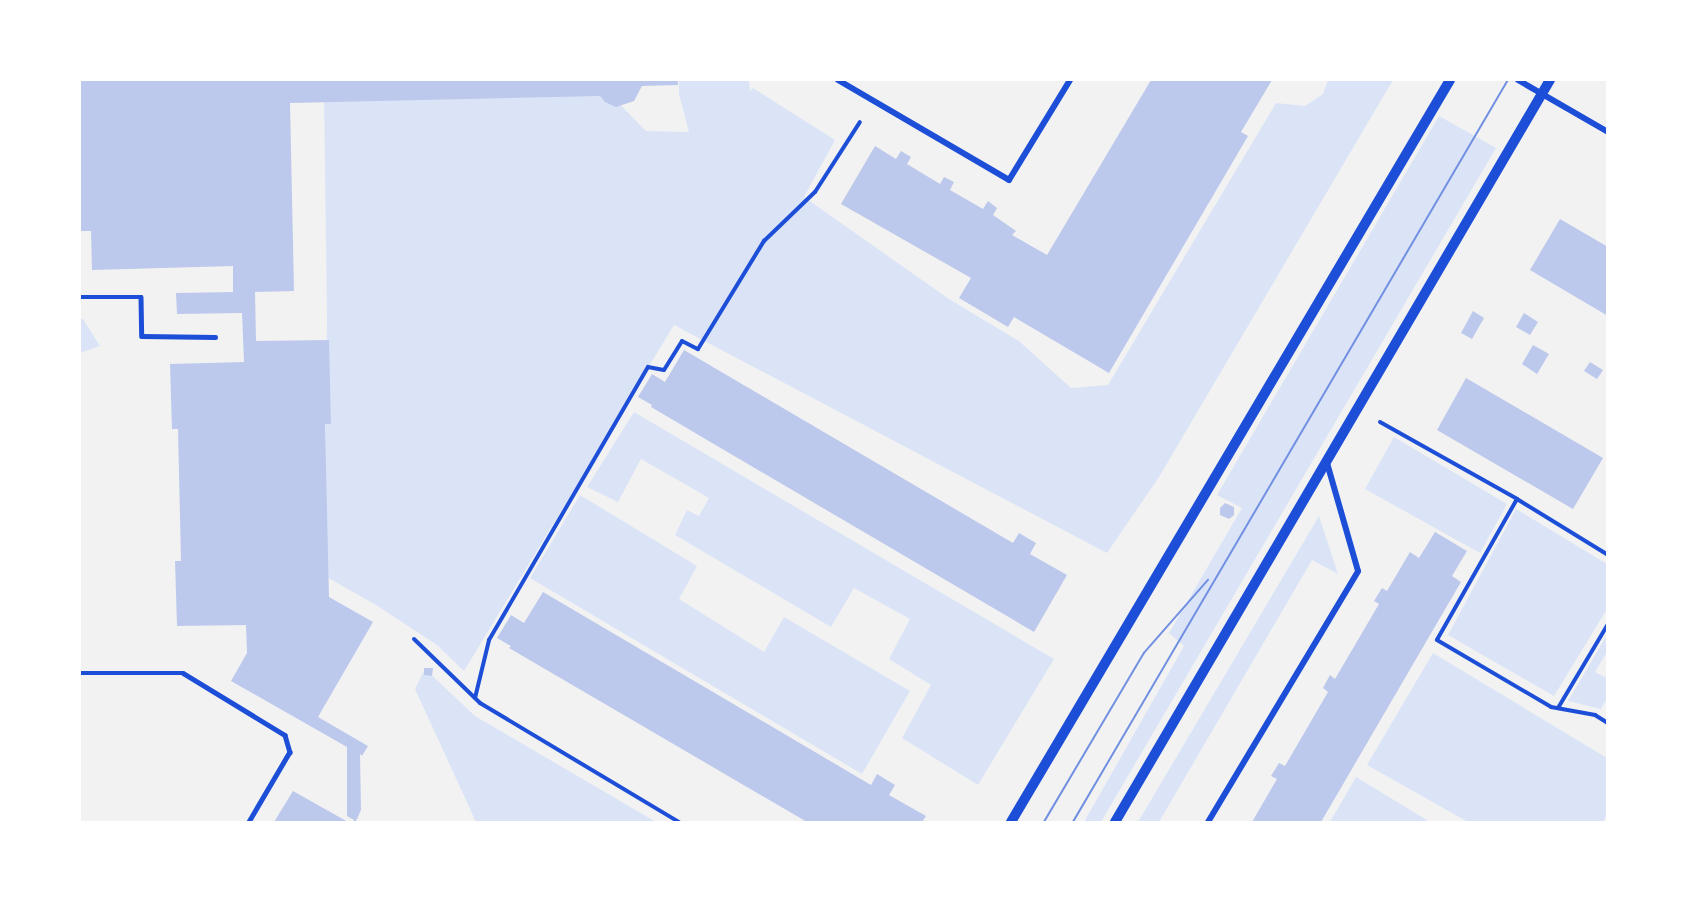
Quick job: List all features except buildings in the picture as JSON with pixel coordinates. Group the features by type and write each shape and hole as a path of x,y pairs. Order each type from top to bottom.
{"street":[{"path":"838,80 1009,180 1070,80"},
{"path":"1011,822 1450,80"},
{"path":"1518,80 1608,132"},
{"path":"1115,822 1550,80"},
{"path":"1208,822 1358,571 1327,463"}],"lane":[{"path":"80,297 141,297 142,336 214,337"},
{"path":"80,673 183,673 285,735 290,752 249,822"}],"path":[{"path":"475,698 489,640 648,368 664,370 682,341 698,349 764,241 815,192 873,101"},
{"path":"1359,409 1517,499 1608,555"},
{"path":"1517,499 1437,640 1551,707 1595,716 1608,723"},
{"path":"1558,708 1608,624"},
{"path":"414,639 475,698 679,822"}],"shaded area":[{"path":"679,80 749,80 750,91 753,88 835,140 804,197 949,299 1019,341 1071,388 1108,385 1276,103 1305,106 1323,94 1328,80 1393,80 1159,477 1107,553 674,325 464,671 437,645 376,605 323,575 327,319 324,97 603,87 646,131 689,132 679,94"},
{"path":"1439,116 1496,148 1101,822 1084,822 1184,646 1169,633 1242,508 1217,495"},
{"path":"80,319 83,319 100,346 80,353"},
{"path":"634,412 1054,659 978,785 902,738 931,685 889,659 910,619 854,588 831,627 675,535 687,510 699,516 709,498 641,459 618,502 587,487"},
{"path":"1394,437 1507,504 1480,553 1365,489"},
{"path":"580,495 697,566 679,599 764,652 784,617 910,691 862,774 530,578"},
{"path":"1516,509 1607,564 1607,609 1554,696 1448,635"},
{"path":"1319,516 1338,574 1312,560 1159,822 1138,822"},
{"path":"1607,635 1607,652 1595,672 1607,678 1607,698 1601,709 1568,701"},
{"path":"1433,653 1607,758 1607,814 1603,822 1468,822 1367,765"},
{"path":"425,669 475,716 656,822 476,822 415,689"},
{"path":"1356,777 1427,820 1426,822 1330,822"}],"tram line":[{"path":"1073,822 1508,80"},
{"path":"1044,822 1144,653 1208,580"}]}
